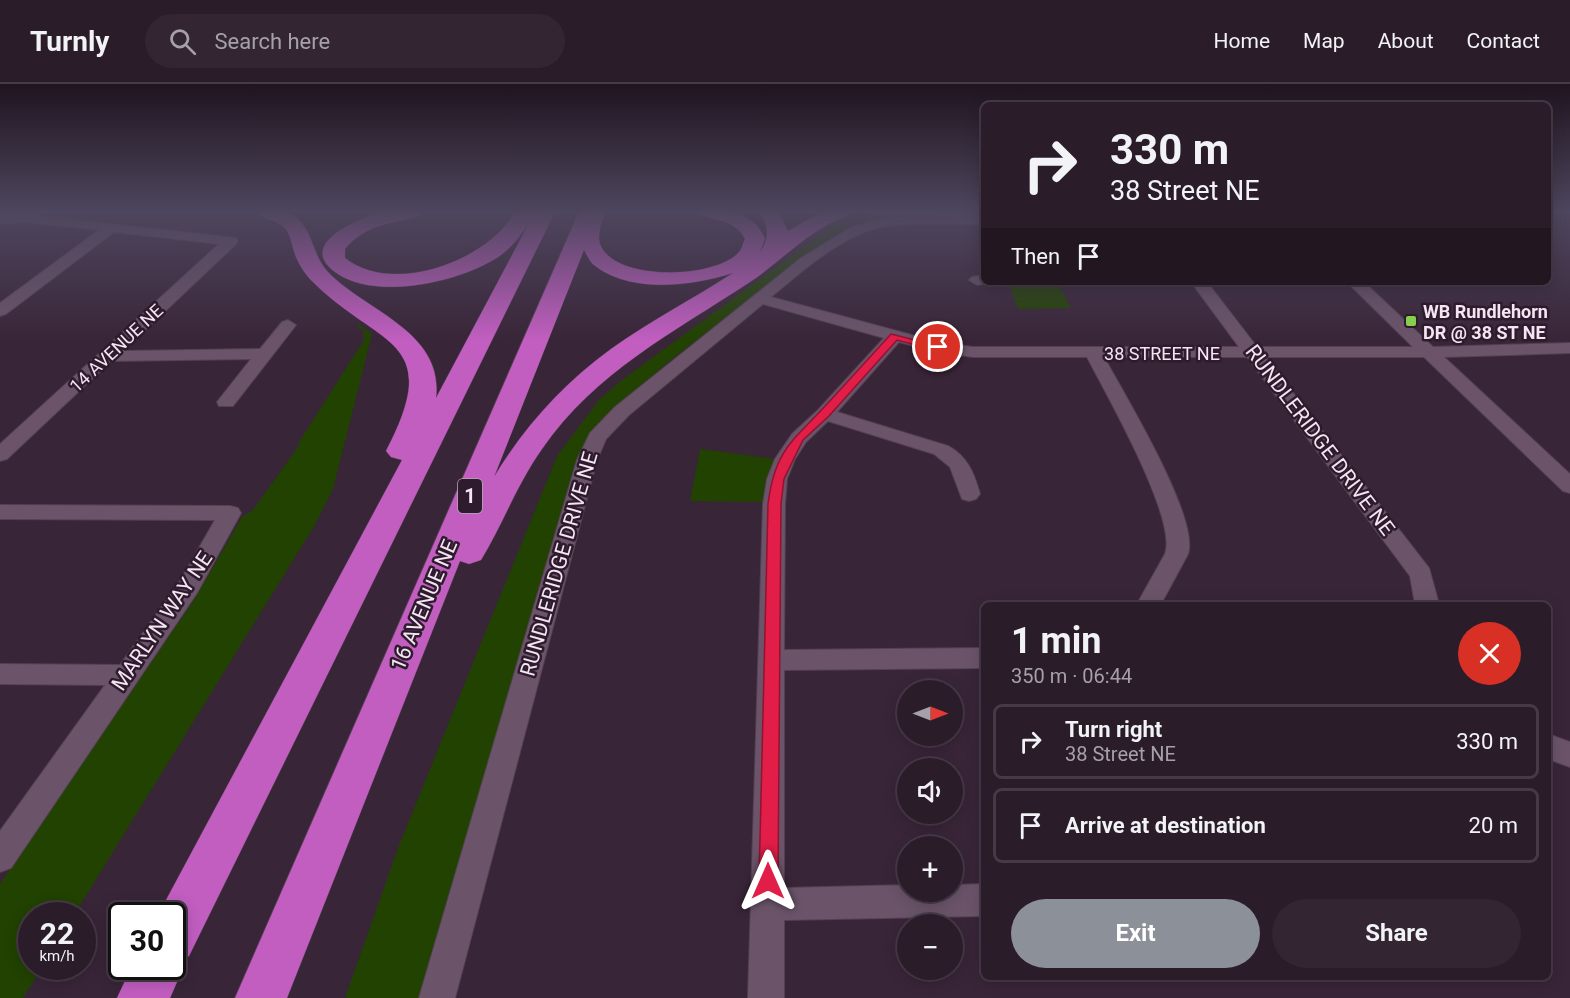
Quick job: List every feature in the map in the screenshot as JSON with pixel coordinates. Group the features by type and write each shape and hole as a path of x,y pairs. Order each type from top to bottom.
{"highway":[{"path":"302,685 306,643 411,429 421,402 423,380 416,358 409,348 386,327 323,280 305,255"},
{"path":"307,255 307,260"},
{"path":"334,255 334,260 352,273 374,278 406,278 439,274 468,265 486,255"},
{"path":"186,912 523,255"},
{"name":"16 AVENUE NE","path":"261,998 571,255"},
{"path":"597,255 600,261 627,274 670,279 715,273 738,263 749,255"},
{"path":"351,780 399,701 498,493 543,425 574,392 619,354 771,256"},
{"path":"142,998 152,980"}],"street":[{"path":"0,311 75,255"},
{"name":"14 AVENUE NE","path":"0,454 216,255"},
{"name":"RUNDLERIDGE DRIVE NE","path":"437,998 583,471 597,437 622,411 816,255"},
{"name":"RUNDLERIDGE DRIVE NE","path":"1201,285 1421,574 1427,602"},
{"path":"1358,285 1570,486"},
{"name":"38 STREET NE","path":"761,299 938,347 974,352 1487,352 1570,348"},
{"path":"226,402 288,325"},
{"path":"766,998 774,504 777,479 799,438 825,414 895,336"},
{"path":"1093,353 1168,501 1180,545 1162,584 1150,602"},
{"path":"108,356 264,354"},
{"path":"825,414 941,450 954,457 961,466 969,494"},
{"name":"MARLYN WAY NE","path":"0,512 230,513 189,587 0,856"},
{"path":"773,660 981,658"},
{"path":"0,674 127,675"},
{"path":"1551,747 1570,755"},
{"path":"768,904 981,900"}],"green space":[{"path":"793,255 807,255 667,363 602,419 589,434 582,450 426,998 345,998 398,848 557,456 599,400 622,380"},
{"path":"1059,285 1071,308 1018,309 1009,286"},
{"path":"359,324 372,334 333,489 316,523 82,902 18,902 18,980 34,980 23,998 0,998 0,884 194,600 242,517 253,510 298,447 364,340 363,330 356,326"},
{"path":"700,449 775,459 764,502 690,501"}],"place":[{"name":"WB Rundlehorn DR @ 38 ST NE","path":"1411,321"}],"route":[{"path":"768,881 774,504 777,479 799,438 825,414 895,336 938,347"}]}
